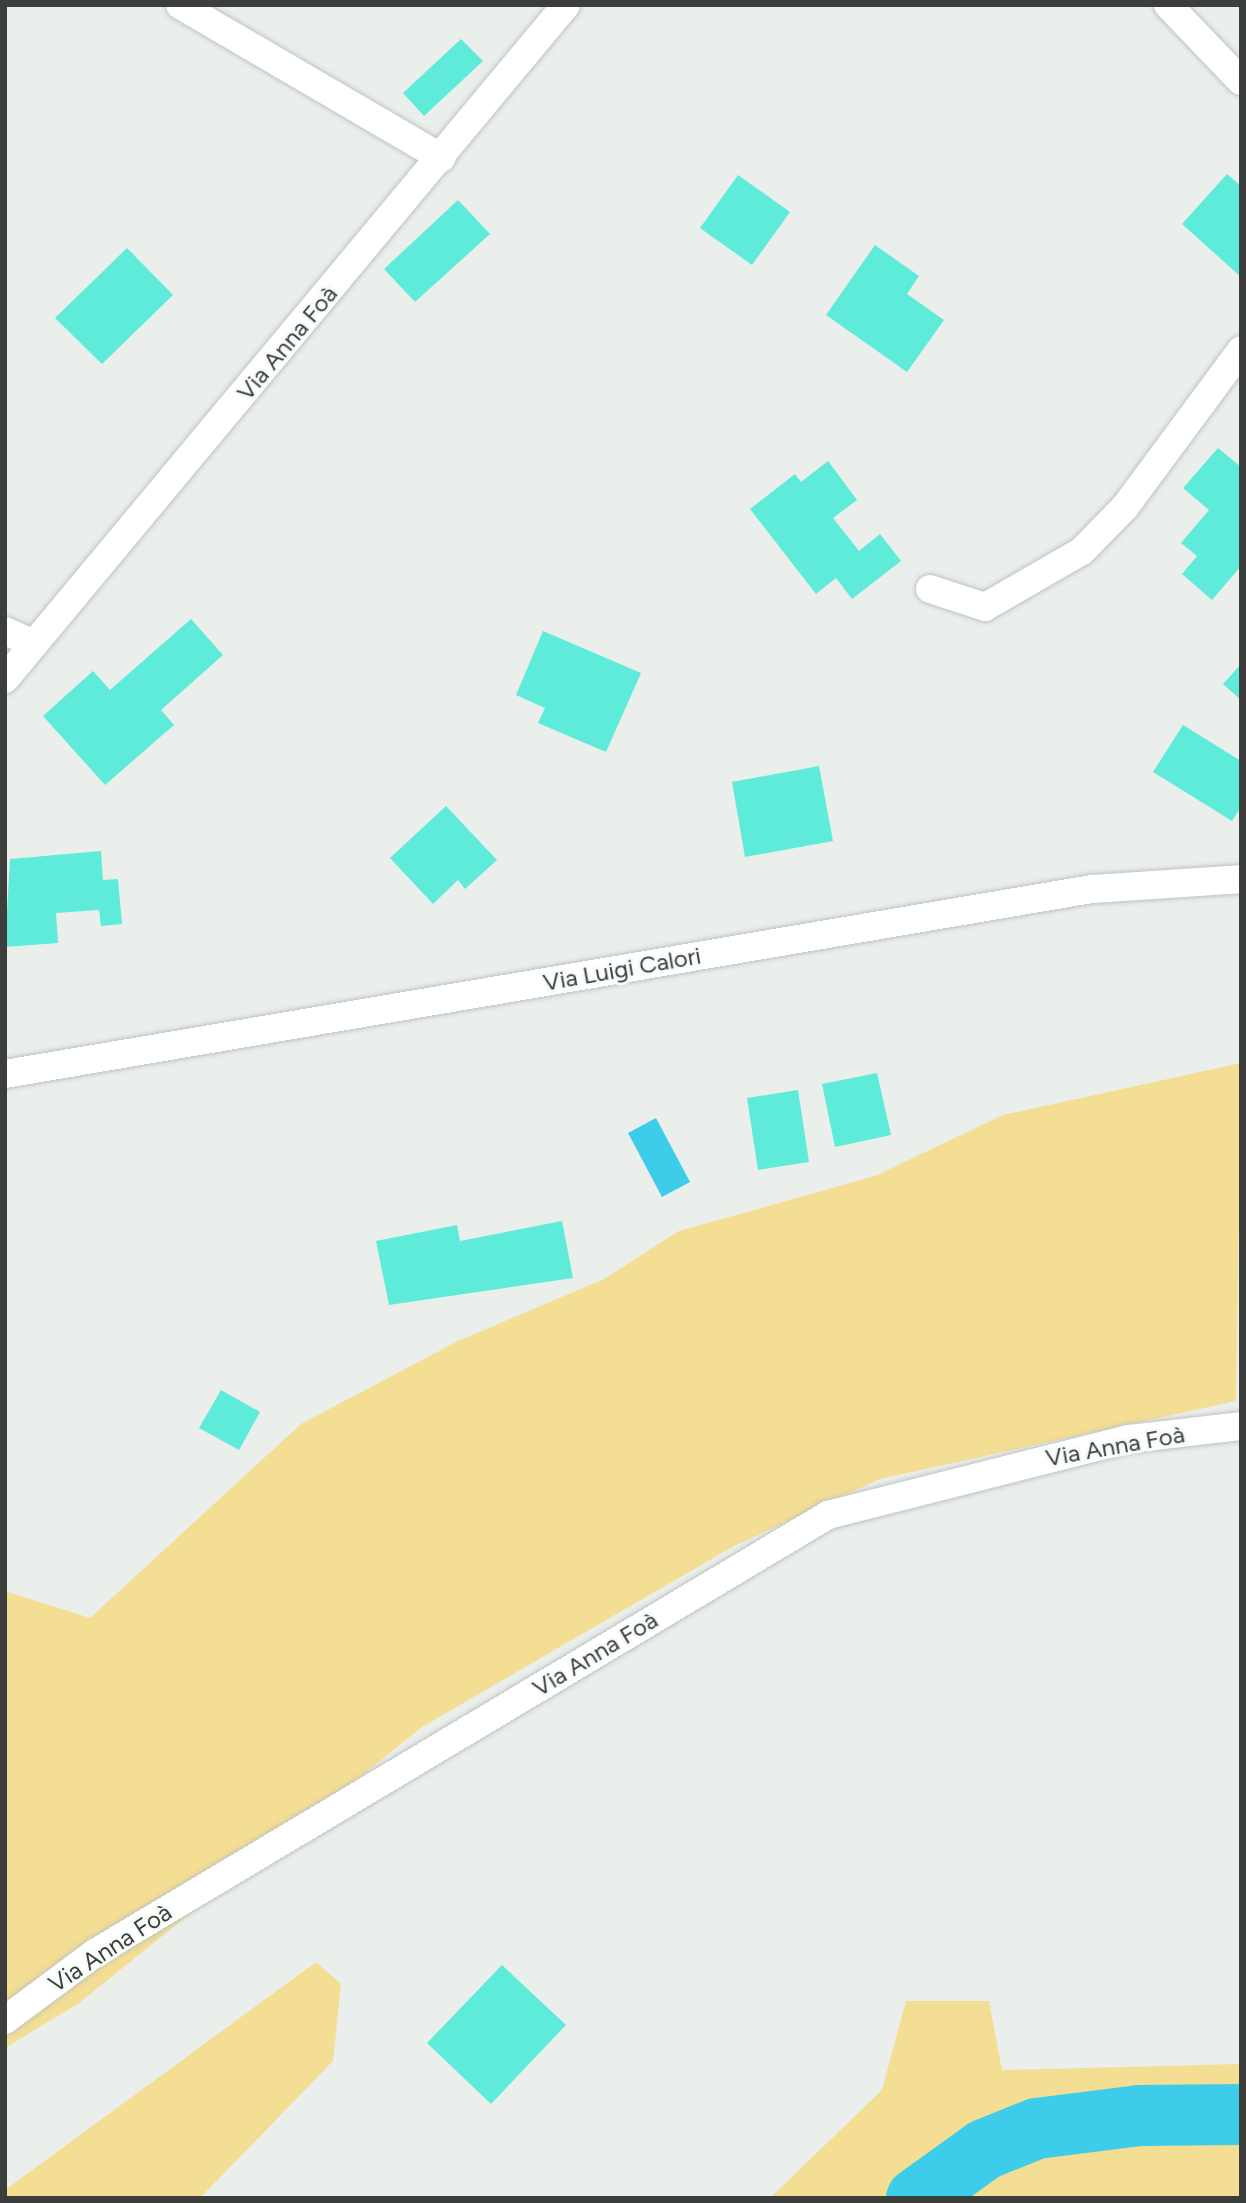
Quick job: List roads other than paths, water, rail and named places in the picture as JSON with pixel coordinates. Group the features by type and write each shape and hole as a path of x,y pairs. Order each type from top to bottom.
{"street":[{"path":"180,5 442,158"},
{"name":"Via Anna Foà","path":"5,679 18,637 442,158 566,5"},
{"path":"1168,5 1241,81"},
{"path":"930,589 985,607 1082,551 1125,507 1241,350"},
{"name":"Via Luigi Calori","path":"5,1074 1092,890 1241,879"},
{"name":"Via Anna Foà","path":"5,2020 95,1953 828,1515 1129,1439 1241,1426"}],"water":[{"path":"656,1118 690,1182 662,1197 628,1133"}],"waterway":[{"path":"916,2198 984,2149 1036,2128 1139,2115 1241,2114"}]}
